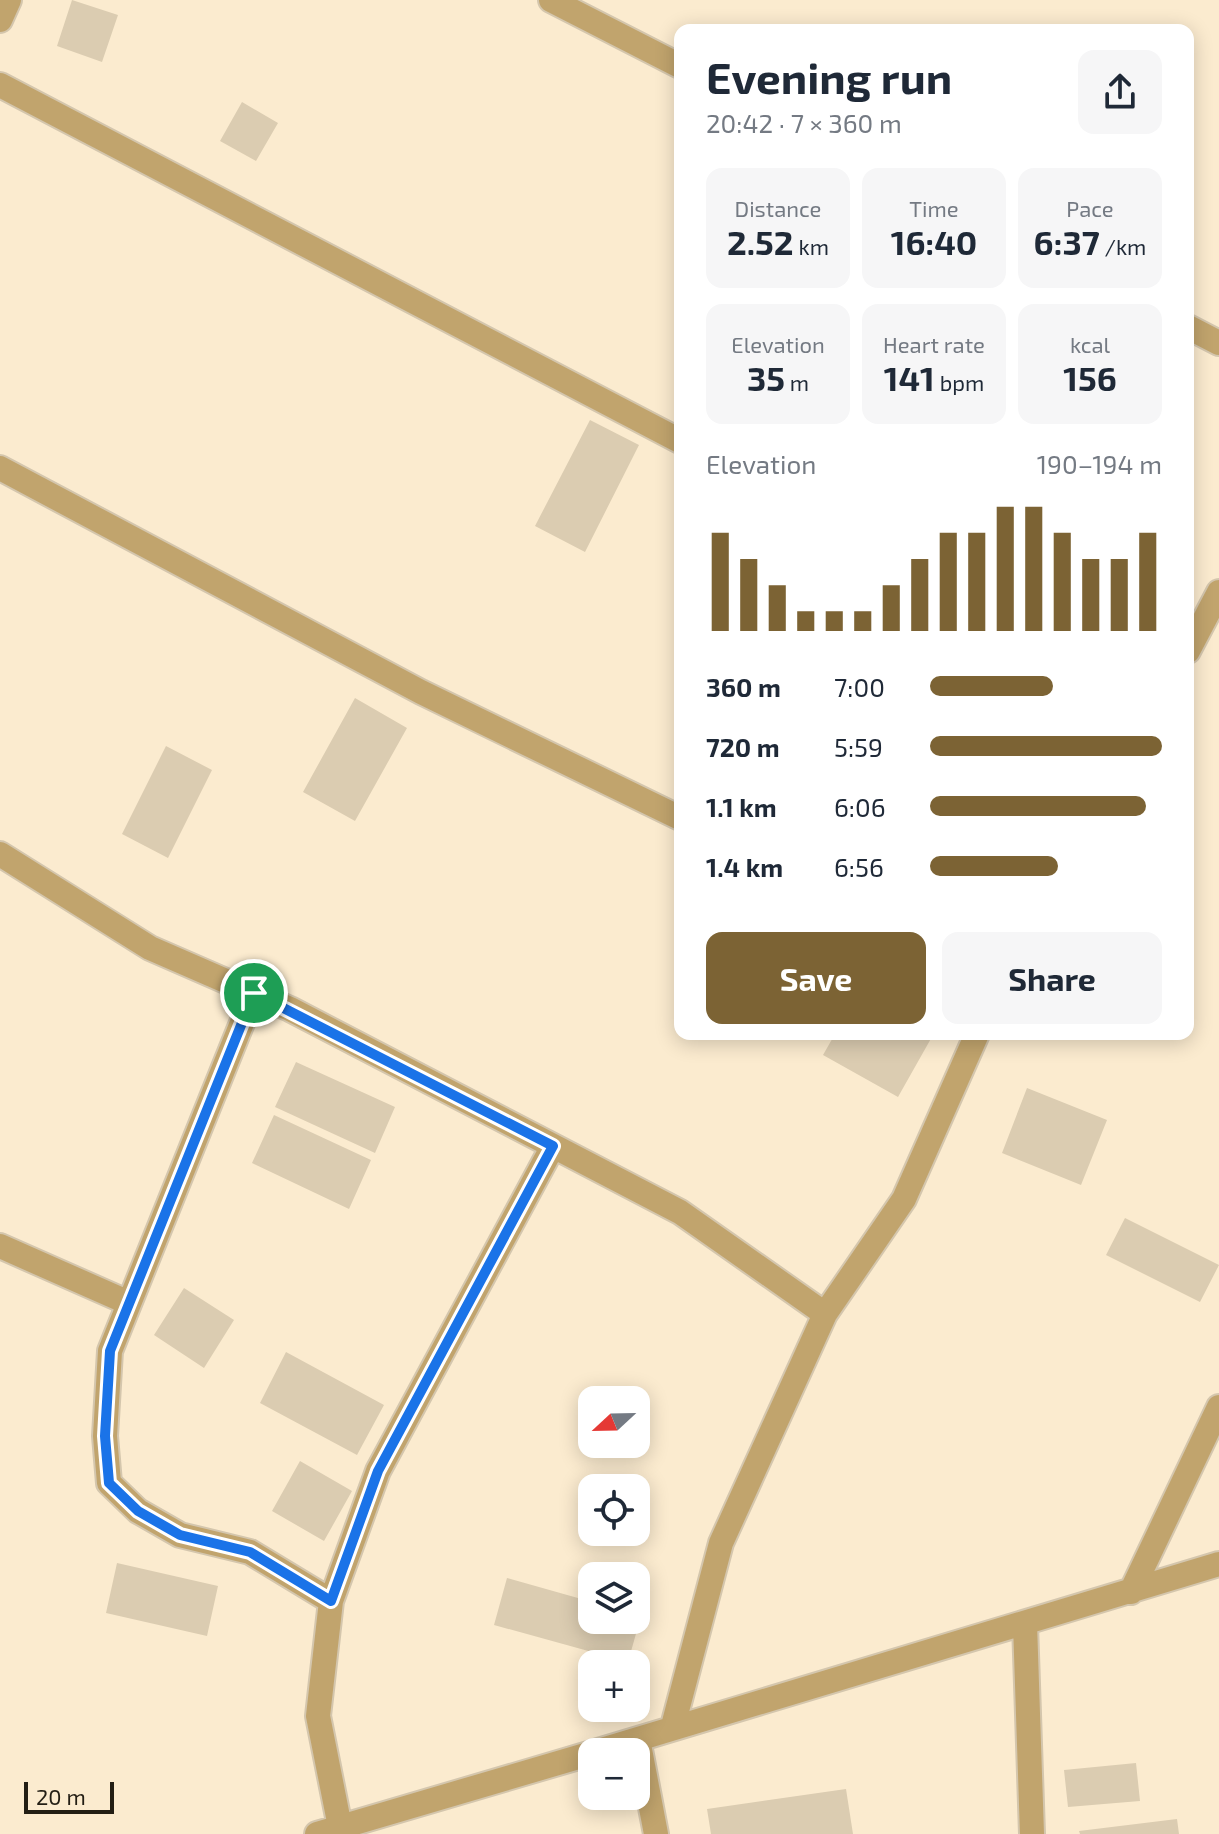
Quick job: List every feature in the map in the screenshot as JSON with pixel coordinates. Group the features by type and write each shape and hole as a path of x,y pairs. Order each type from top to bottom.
{"street":[{"path":"0,20 9,0"},
{"path":"551,0 674,63"},
{"path":"0,85 674,438"},
{"path":"1194,330 1219,343"},
{"path":"0,468 421,692 674,815"},
{"path":"1194,640 1219,592"},
{"path":"0,854 150,948 254,993 680,1212 825,1314"},
{"path":"254,993 110,1351 105,1436 109,1483 138,1511 180,1535 250,1552 331,1601"},
{"path":"673,1726 721,1543 825,1314 904,1199 974,1040"},
{"path":"553,1146 378,1471 331,1601 318,1716 328,1831 578,1756"},
{"path":"0,1246 129,1303"},
{"path":"1131,1592 1219,1407"},
{"path":"641,1738 1219,1564"},
{"path":"1025,1624 1032,1834"},
{"path":"650,1802 656,1834"}],"building":[{"path":"72,0 118,15 102,62 57,46"},
{"path":"242,102 278,123 256,161 220,141"},
{"path":"590,420 639,445 585,552 535,526"},
{"path":"355,698 407,728 355,821 303,792"},
{"path":"166,746 212,770 168,858 122,834"},
{"path":"832,1040 930,1040 898,1097 823,1055"},
{"path":"296,1062 395,1107 375,1153 275,1107"},
{"path":"1027,1088 1107,1120 1081,1185 1002,1153"},
{"path":"274,1115 371,1160 349,1209 252,1163"},
{"path":"1125,1218 1219,1265 1200,1302 1106,1255"},
{"path":"184,1288 234,1320 204,1368 154,1335"},
{"path":"286,1352 384,1405 357,1455 260,1403"},
{"path":"300,1461 352,1491 324,1541 272,1511"},
{"path":"117,1563 218,1586 207,1636 106,1613"},
{"path":"507,1578 578,1598 578,1634 636,1634 631,1650 585,1650 494,1625"},
{"path":"1136,1763 1140,1801 1068,1807 1064,1770"},
{"path":"846,1789 853,1834 711,1834 707,1809"},
{"path":"1177,1819 1179,1834 1080,1834 1079,1831"}],"route":[{"path":"254,993 553,1146 378,1471 331,1601 250,1552 180,1535 138,1511 109,1483 105,1436 110,1351 254,993"}]}
